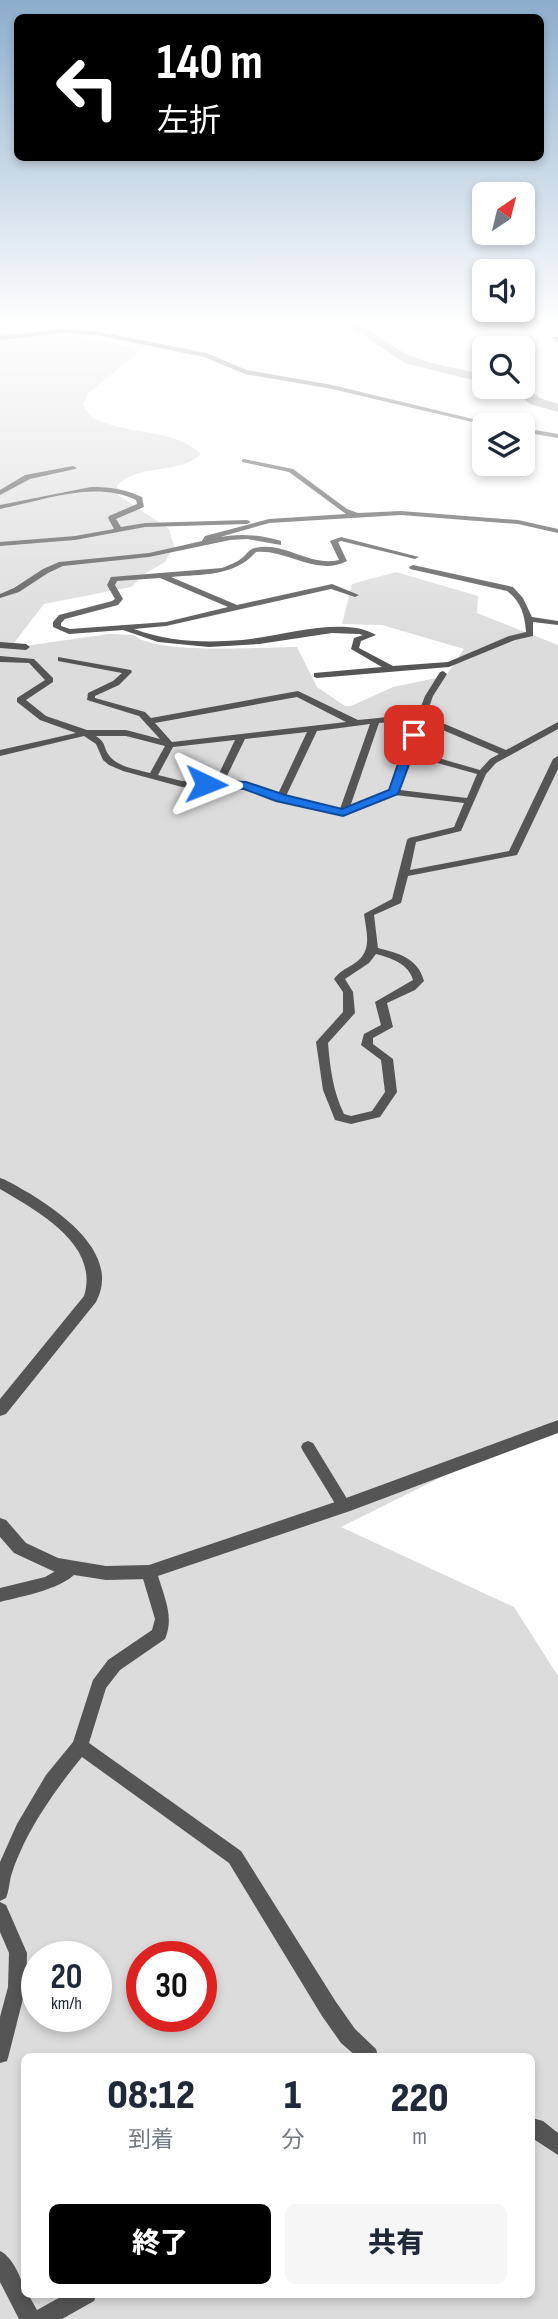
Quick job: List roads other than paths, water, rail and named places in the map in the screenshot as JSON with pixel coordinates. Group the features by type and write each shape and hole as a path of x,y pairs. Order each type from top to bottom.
{"street":[{"path":"535,432 558,436"},
{"path":"244,461 291,470 344,511 362,517"},
{"path":"0,493 28,477 73,468"},
{"path":"0,507 65,493 123,490 139,499 141,505 112,518 119,530"},
{"path":"0,533 1,544 75,538 145,525 362,517 401,513 518,522 558,531"},
{"path":"206,541 208,538 269,521"},
{"path":"0,596 12,594 54,566 150,555 206,541 243,537 274,540 296,553 295,557"},
{"path":"355,595 332,586 166,624 69,632 57,626 57,622 70,614 115,603 119,599 111,585 114,579 232,568 246,560 254,550 264,548 317,565 341,563 343,559 334,541 341,539 415,557"},
{"path":"317,675 449,664 512,638 530,634 530,619 517,593 510,589 413,567"},
{"path":"159,575 237,608"},
{"path":"530,619 558,622"},
{"path":"126,629 162,642 209,645 320,632 360,631 372,635 358,640 355,649 390,668"},
{"path":"0,645 26,647"},
{"path":"0,659 31,661 50,680 20,700 43,718 86,733 100,743 102,756 109,764 152,777 182,784 219,783 246,786 281,798 343,813 394,792 470,801"},
{"path":"61,659 128,672 121,682 100,690 92,695 91,700 142,714 151,721 170,746"},
{"path":"394,792 434,685 443,674"},
{"path":"151,721 298,694 359,724"},
{"path":"0,753 86,733 126,733 170,746 421,717 505,753"},
{"path":"343,813 375,722"},
{"path":"374,950 396,956 416,970 419,981 415,986 381,1002 387,1027 368,1036 367,1045 387,1059 391,1092 376,1114 351,1120 339,1117 334,1108 325,1077 322,1042 349,1013 348,992 339,979 345,972 370,958 374,950 369,914 397,901 412,840 458,829 482,773 505,753 558,725"},
{"path":"281,798 313,729"},
{"path":"219,783 241,738"},
{"path":"152,777 170,746"},
{"path":"407,752 482,773"},
{"path":"404,874 513,853 558,759"},
{"path":"0,1182 34,1203 80,1240 96,1279 91,1298 0,1410"},
{"path":"0,1525 19,1548 35,1558 72,1568 106,1573 149,1572 344,1506 558,1426"},
{"path":"308,1447 344,1506"},
{"path":"0,1595 49,1582 72,1568"},
{"path":"0,1892 2,1877 23,1829 52,1780 80,1746 99,1685 114,1665 159,1634 163,1619 149,1572"},
{"path":"80,1746 235,1857 329,2009 348,2036 366,2053"},
{"path":"0,1911 18,1953 17,1987 0,2054"},
{"path":"535,2129 558,2145"},
{"path":"0,2261 30,2319"},
{"path":"41,2319 80,2298"}]}
